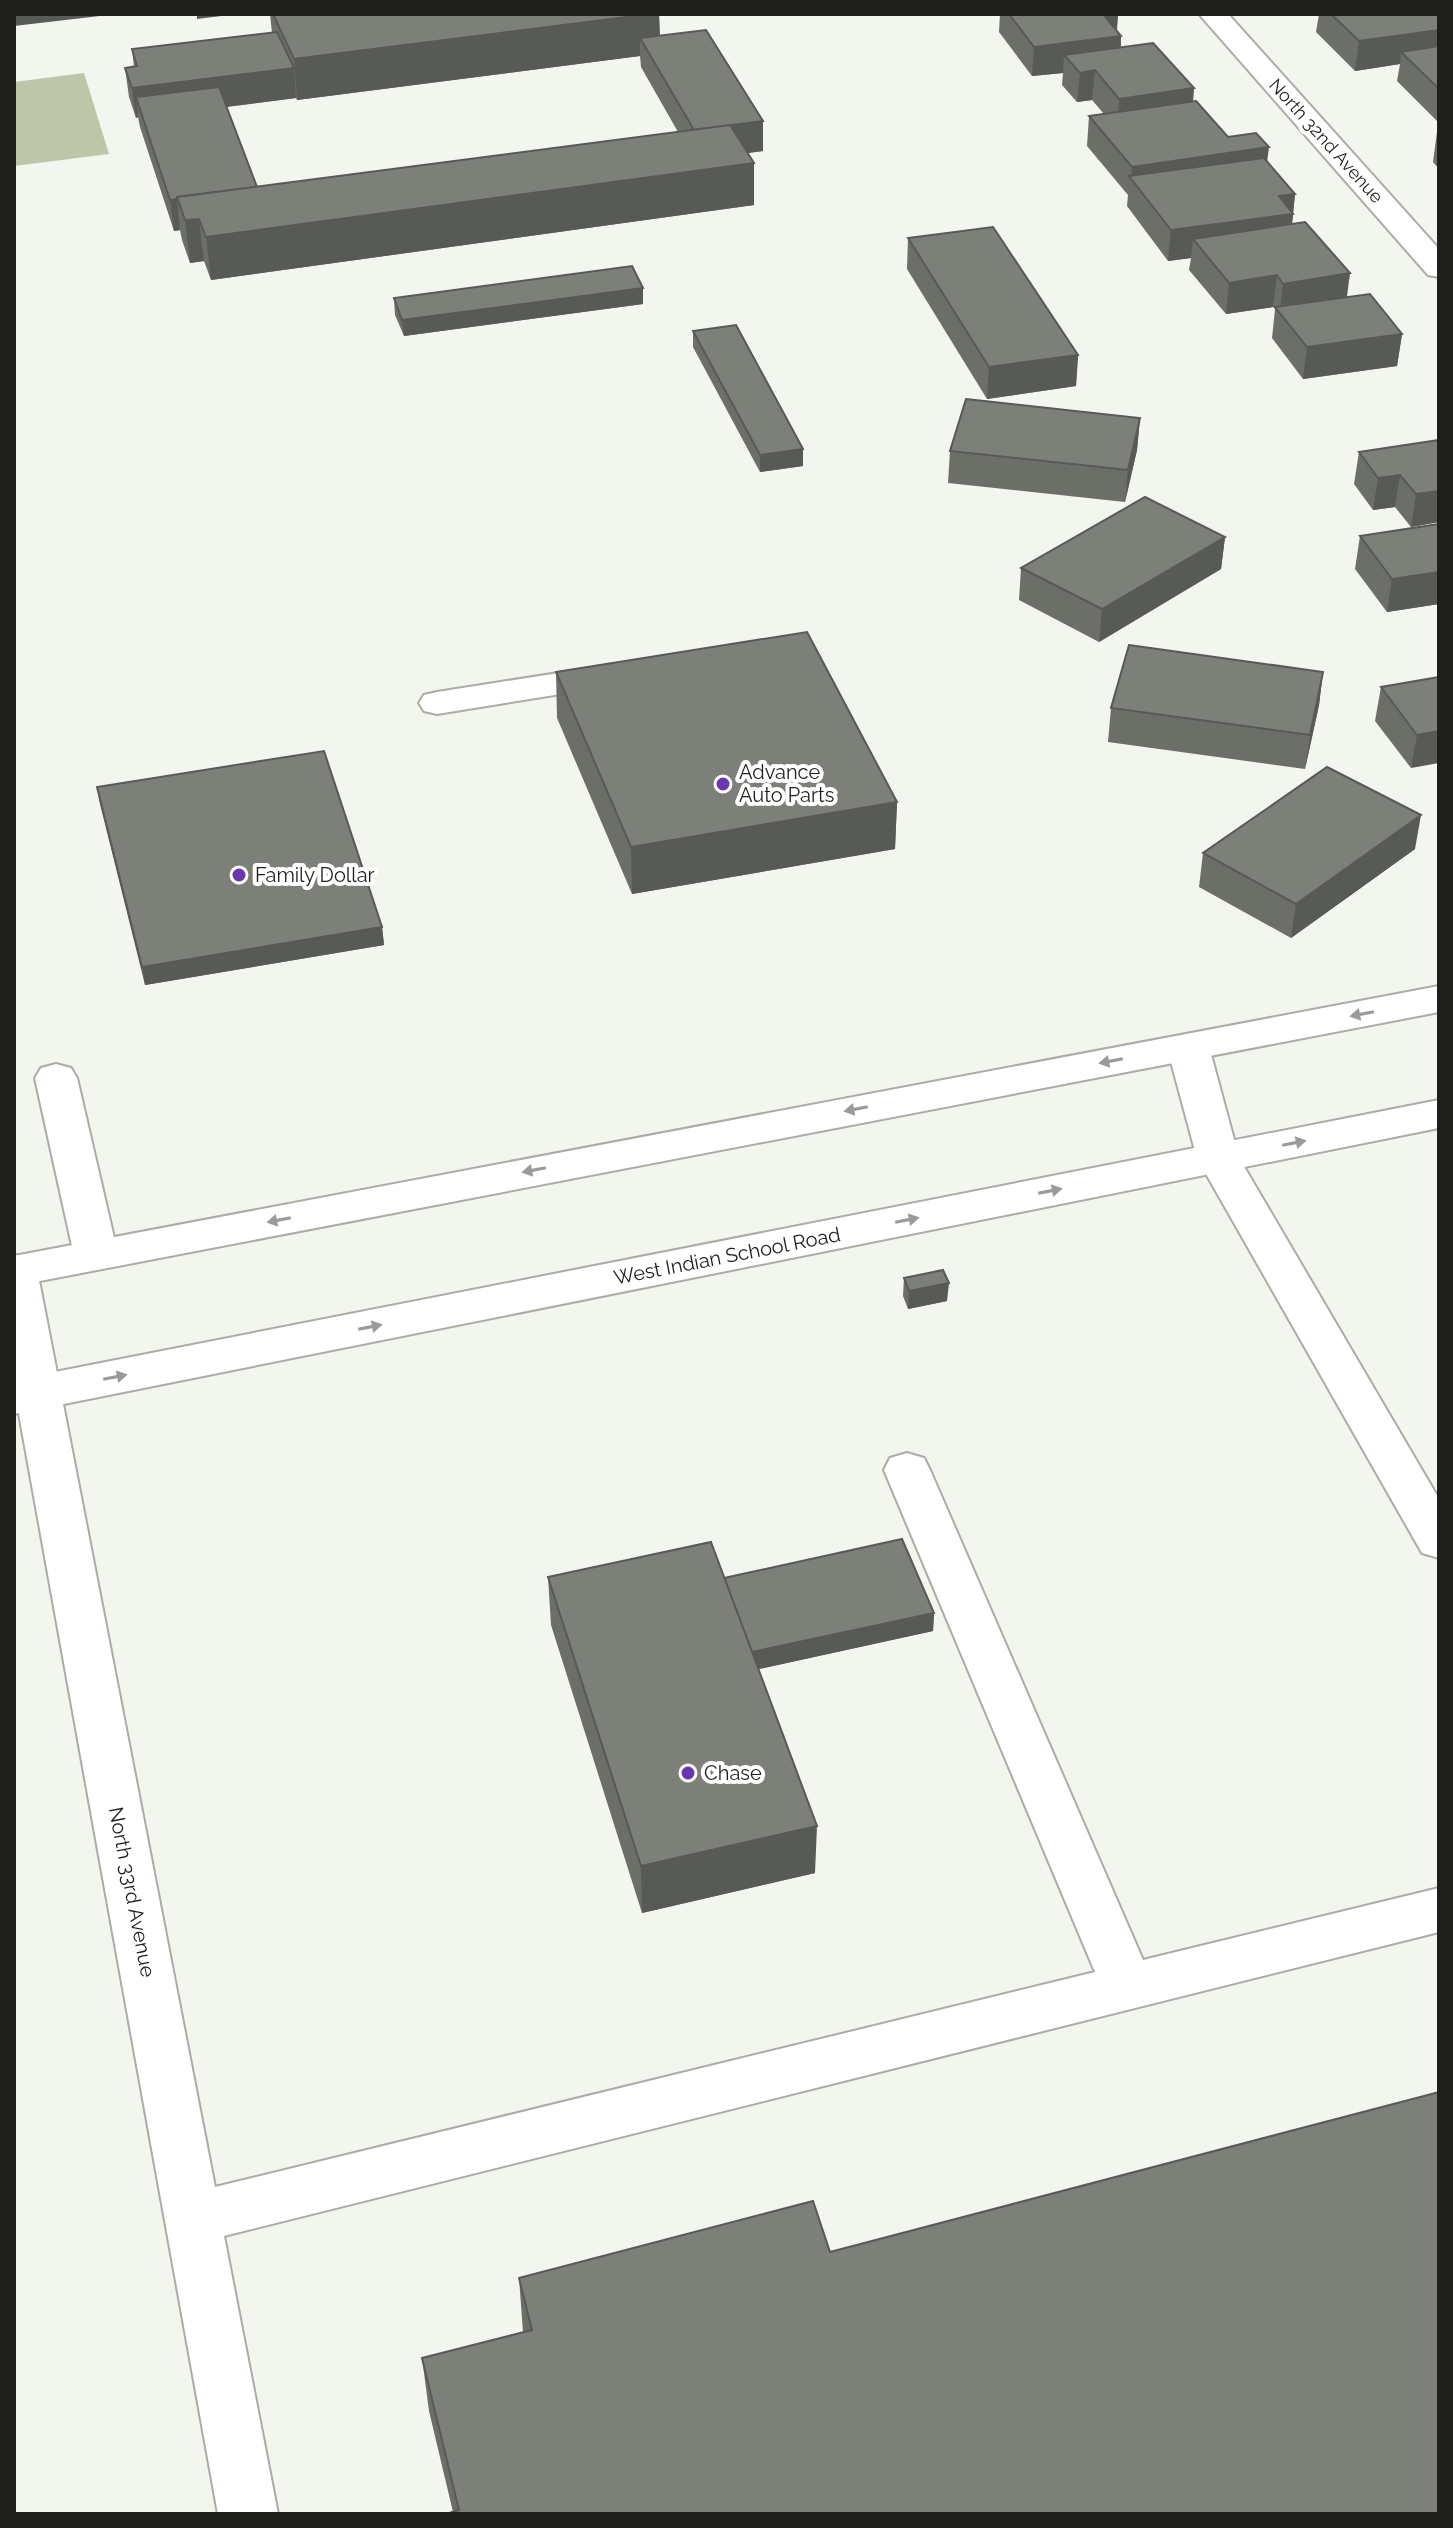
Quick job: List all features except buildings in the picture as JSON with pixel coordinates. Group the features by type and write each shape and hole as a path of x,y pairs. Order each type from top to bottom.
{"main road":[{"name":"North 32nd Avenue","path":"1213,14 1439,268"},
{"path":"437,703 651,669"},
{"path":"15,1270 1439,999"},
{"path":"1188,1047 1218,1158 1439,1540"},
{"path":"56,1078 96,1255"},
{"name":"West Indian School Road","path":"26,1395 1439,1114"},
{"name":"North 33rd Avenue","path":"15,1270 26,1395 193,2218 248,2514"},
{"path":"907,1470 1128,1987"},
{"path":"193,2218 1439,1910"}],"green space":[{"path":"84,73 109,154 14,166 14,82"}],"place":[{"name":"Advance Auto Parts","path":"723,784"},
{"name":"Family Dollar","path":"239,875"},
{"name":"Chase","path":"688,1773"}]}
